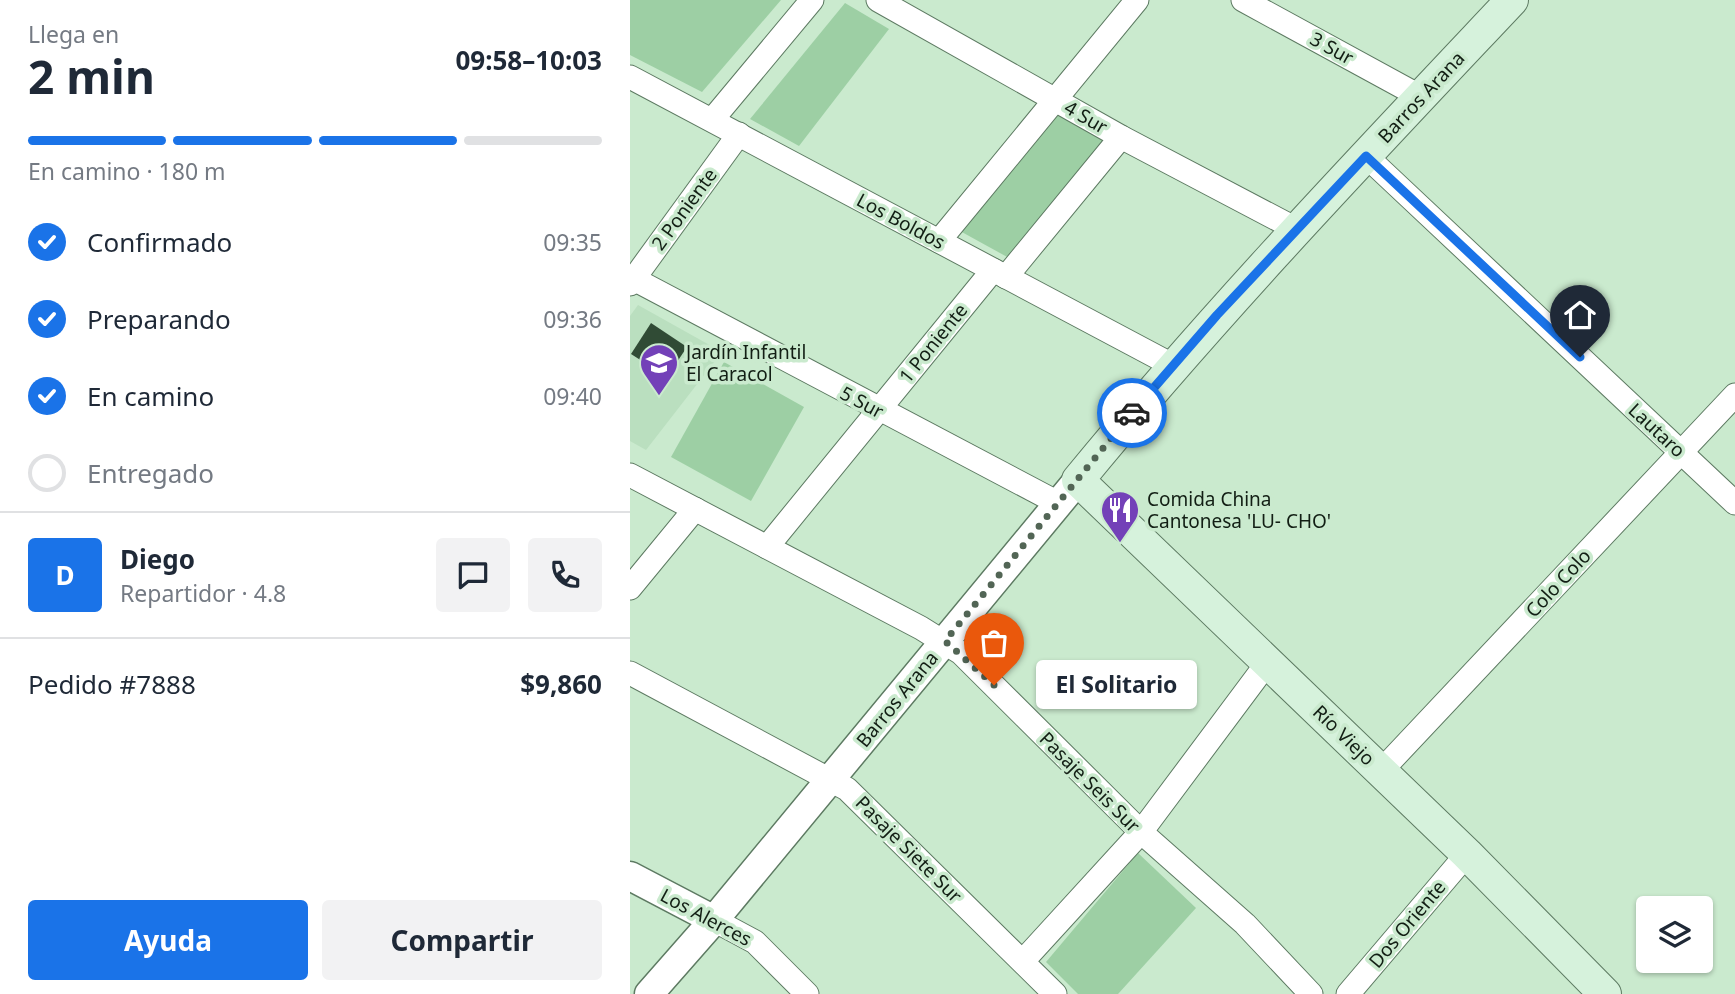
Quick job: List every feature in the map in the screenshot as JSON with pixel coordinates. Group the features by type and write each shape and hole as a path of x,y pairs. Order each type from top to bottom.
{"main road":[{"name":"Barros Arana","path":"1068,492 1172,365 1512,0"},
{"name":"Río Viejo","path":"1068,492 1268,662 1467,854 1605,994"}],"street":[{"path":"712,120 812,0"},
{"name":"4 Sur","path":"877,0 1121,137 1296,229"},
{"path":"939,241 1137,0"},
{"name":"3 Sur","path":"1243,0 1421,97"},
{"name":"Los Boldos","path":"630,77 1172,365"},
{"name":"2 Poniente","path":"631,280 738,134"},
{"name":"1 Poniente","path":"768,547 879,411 1121,137"},
{"name":"Lautaro","path":"1366,156 1735,503"},
{"name":"5 Sur","path":"631,280 879,411 1068,492"},
{"name":"Colo Colo","path":"1381,771 1735,395"},
{"name":"Pasaje Seis Sur","path":"630,475 945,641 976,667 1141,832 1226,907 1311,994"},
{"name":"Barros Arana","path":"649,994 714,920 1068,492"},
{"path":"630,588 695,509"},
{"path":"1023,961 1141,832 1268,662"},
{"name":"Pasaje Siete Sur","path":"634,683 831,779 860,799 1055,994"},
{"name":"Dos Oriente","path":"1348,994 1467,854"},
{"name":"Los Alerces","path":"630,876 755,942 807,994"}],"shaded area":[{"path":"630,0 781,0 702,92 630,55"},
{"path":"845,3 889,29 799,146 750,119"},
{"path":"1058,115 1109,143 1009,258 960,231"},
{"name":"Jardín Infantil El Caracol","path":"638,305 722,352 646,450 630,441 630,316"},
{"path":"724,362 804,407 751,501 671,457"},
{"path":"1138,853 1196,908 1118,994 1078,994 1046,962"}],"building":[{"path":"651,323 687,347 667,377 631,354"}],"way so far":[{"path":"994,685 945,641 1132,413"}],"place":[{"name":"Jardín Infantil El Caracol","path":"659,397"},
{"name":"Comida China Cantonesa 'LU- CHO'","path":"1120,544"},
{"name":"El Solitario","path":"994,685"}],"route":[{"path":"1132,413 1217,315 1366,156 1580,357"}]}
